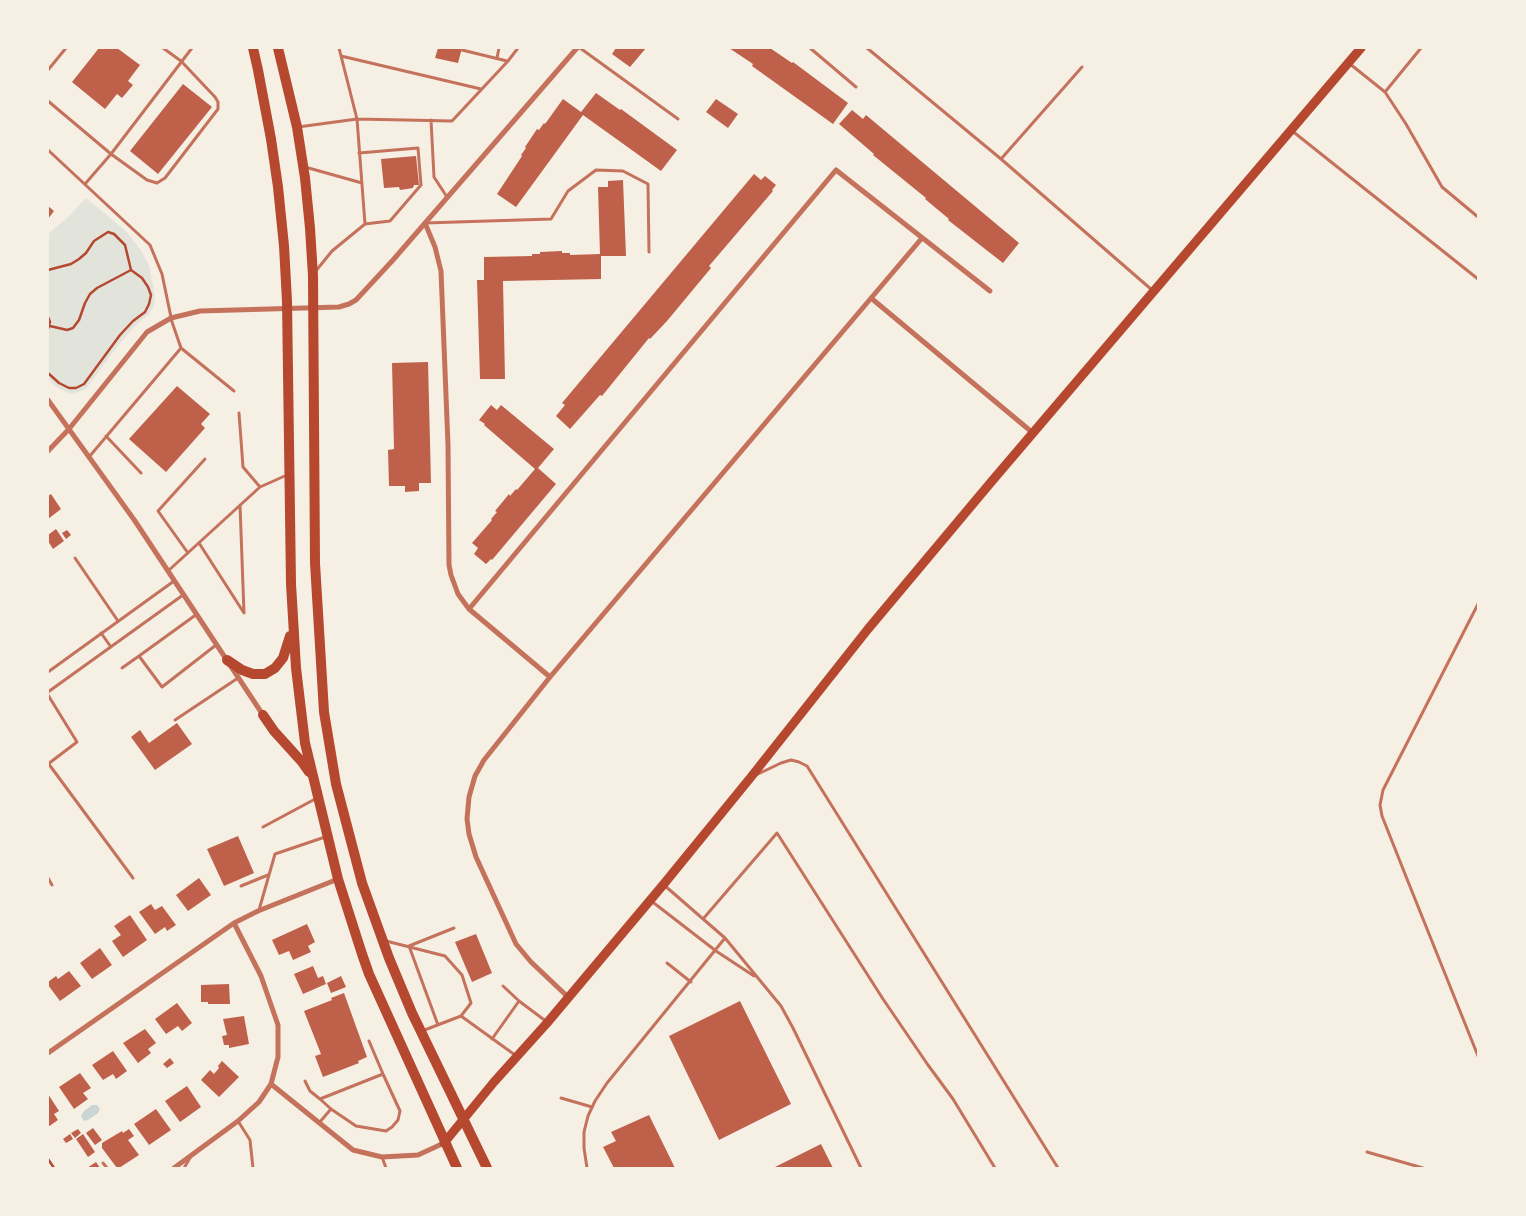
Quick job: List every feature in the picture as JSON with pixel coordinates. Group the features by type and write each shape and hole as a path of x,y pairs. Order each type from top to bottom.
{"main road":[{"path":"253,48 278,187 284,246 293,620 296,668 305,744 338,879 369,974 444,1143 457,1168"},
{"path":"278,48 297,127 310,228 313,276 315,563 324,712 332,760 344,822 362,883 383,940 421,1031 487,1168"},
{"path":"444,1143 663,885 868,629 1360,48"},
{"path":"227,660 242,670 253,674 265,674 275,668 283,658 286,650 293,620"},
{"path":"263,715 274,731 302,762 316,786"}],"street":[{"path":"48,450 69,429 147,332 171,318 200,311 338,307 350,304 356,300 578,48"},
{"path":"469,609 836,170 990,291"},
{"path":"425,223 442,271 448,445 449,565 458,594 469,609 550,677"},
{"path":"568,997 531,962 516,944 476,857 469,834 467,819 475,776 484,760 550,677 922,238"},
{"path":"871,298 1033,433"},
{"path":"48,400 135,521 263,715"},
{"path":"48,1053 234,923 258,911 338,879"},
{"path":"174,1168 238,1121 259,1102 271,1084 278,1057 278,1025 261,976 234,923"},
{"path":"271,1084 353,1150 382,1157 418,1156 444,1143"}],"lane":[{"path":"48,70 66,48"},
{"path":"48,101 111,154 147,180 157,183 165,178 218,108 218,102 181,62 163,48"},
{"path":"86,184 192,48"},
{"path":"339,48 357,119 365,224"},
{"path":"496,58 499,48"},
{"path":"297,127 357,119 452,120 518,48"},
{"path":"578,48 678,119"},
{"path":"810,48 856,87"},
{"path":"867,48 1001,159 1153,292"},
{"path":"1385,92 1421,48"},
{"path":"462,50 508,61"},
{"path":"341,56 481,89"},
{"path":"1348,62 1385,92 1406,124 1442,188 1478,215"},
{"path":"1001,159 1082,67"},
{"path":"430,120 434,177 447,197"},
{"path":"1291,130 1478,279"},
{"path":"313,276 332,251 365,224 390,221 422,185 418,148 359,152"},
{"path":"48,150 150,245 162,274 171,318 182,348 234,391"},
{"path":"303,167 362,183"},
{"path":"425,223 551,219 568,191 596,170 623,171 648,184 649,252"},
{"path":"89,457 182,348"},
{"path":"239,413 243,467 260,487"},
{"path":"106,436 141,473"},
{"path":"188,553 158,511 205,459"},
{"path":"168,571 260,487 288,474"},
{"path":"199,543 244,613 240,505"},
{"path":"75,558 118,621"},
{"path":"48,672 174,580"},
{"path":"133,878 48,764 77,742 48,694 183,594"},
{"path":"1478,604 1383,790 1380,805 1382,816 1478,1056"},
{"path":"122,668 197,614"},
{"path":"101,633 110,647"},
{"path":"139,656 162,687 217,645"},
{"path":"174,720 238,678"},
{"path":"751,777 791,760 807,766 1058,1168"},
{"path":"263,828 318,798"},
{"path":"703,919 777,833 883,999 953,1099 995,1168"},
{"path":"258,911 275,854 328,836"},
{"path":"241,886 269,875"},
{"path":"48,878 52,885"},
{"path":"663,885 725,938 781,1006 861,1168"},
{"path":"650,900 716,951 759,979"},
{"path":"409,946 454,928"},
{"path":"587,1168 584,1132 592,1107 607,1083 725,938"},
{"path":"383,940 445,956 462,975 471,1003 461,1016 421,1031"},
{"path":"409,946 438,1025"},
{"path":"667,963 691,982"},
{"path":"503,986 547,1023"},
{"path":"492,1039 519,1001"},
{"path":"461,1016 516,1057"},
{"path":"305,1081 310,1091 356,1126 386,1131 398,1120 400,1111 369,1041"},
{"path":"320,1099 383,1074"},
{"path":"561,1098 592,1107"},
{"path":"319,1124 331,1108"},
{"path":"238,1121 250,1140 253,1168"},
{"path":"1367,1152 1423,1168"},
{"path":"184,1168 192,1156"},
{"path":"382,1157 386,1168"},
{"path":"103,1163 107,1168"}],"path":[{"path":"48,270 71,264 79,259 86,254 94,240 108,232 114,234 125,245 131,270 142,278 151,294 145,312 120,335 84,384 76,388 69,388 59,383 48,373"},
{"path":"48,317 50,322 49,328 67,330 72,328 79,320 90,294 97,288 131,270"},
{"path":"48,1159 54,1168"}],"shaded area":[{"path":"86,198 126,231 140,249 149,265 155,296 154,305 150,313 120,343 86,389 73,394 56,387 48,379 48,234"},
{"path":"92,1105 97,1105 100,1109 98,1113 84,1121 81,1116 83,1112"}],"building":[{"path":"99,48 117,48 140,65 128,81 133,85 122,98 117,94 105,109 72,82"},
{"path":"438,48 462,48 458,63 435,58"},
{"path":"616,48 646,48 630,67 612,54"},
{"path":"729,48 770,48 793,62 848,103 833,124"},
{"path":"183,84 212,107 158,174 130,151"},
{"path":"596,93 677,150 661,171 583,115 516,207 497,194 537,129 539,130 545,124 563,99 581,112"},
{"path":"716,99 738,114 728,128 706,112"},
{"path":"852,110 863,119 866,115 1019,243 1003,263 948,220 926,198 873,155 839,124"},
{"path":"416,156 419,185 400,190 399,187 384,188 381,159"},
{"path":"754,174 761,180 765,176 776,185 773,191 709,266 711,268 667,321 649,338 602,396 600,395 570,429 556,416 565,405 562,403"},
{"path":"623,180 626,256 601,256 601,279 503,281 505,379 480,379 477,280 484,280 484,257 532,256 532,254 540,254 540,252 562,251 562,253 570,253 570,255 600,254 598,187 608,187 608,181"},
{"path":"48,206 54,211 48,219"},
{"path":"428,362 431,483 419,483 419,491 405,492 405,486 389,486 388,450 394,449 392,363"},
{"path":"177,386 210,414 201,424 205,428 166,472 129,439"},
{"path":"491,405 497,410 501,405 554,449 538,468 556,484 492,560 486,564 474,554 478,548 472,543 492,520 497,512 495,511 509,494 510,496 517,490 535,469 479,420"},
{"path":"51,494 61,509 48,519 48,496"},
{"path":"56,529 64,541 53,549 48,541 48,535"},
{"path":"67,530 71,535 66,539 62,533"},
{"path":"177,723 192,744 155,770 131,737 140,730 149,743"},
{"path":"238,836 254,873 224,886 207,849"},
{"path":"199,878 211,895 188,911 176,895"},
{"path":"151,904 155,910 162,906 176,925 167,931 165,927 155,934 139,912"},
{"path":"130,915 147,940 123,957 112,941 121,935 114,926"},
{"path":"307,924 315,942 308,946 311,952 293,960 289,951 279,955 272,940"},
{"path":"476,934 492,973 472,982 455,942"},
{"path":"100,948 112,965 92,979 80,963"},
{"path":"313,966 318,978 323,976 326,984 303,994 294,974"},
{"path":"69,971 81,986 60,1001 48,985 48,982 56,976 58,979"},
{"path":"341,976 346,987 331,993 327,983"},
{"path":"229,984 230,1004 208,1004 208,1002 201,1002 201,985"},
{"path":"344,993 367,1057 358,1061 359,1063 323,1077 315,1056 321,1054 304,1011"},
{"path":"740,1001 791,1104 719,1140 669,1036"},
{"path":"177,1003 192,1023 182,1031 178,1026 166,1034 155,1019"},
{"path":"244,1016 249,1044 229,1048 229,1045 224,1045 222,1036 227,1035 223,1019"},
{"path":"145,1029 156,1043 148,1049 151,1053 138,1063 123,1043"},
{"path":"113,1051 127,1071 116,1079 113,1074 103,1080 92,1065"},
{"path":"170,1058 174,1063 167,1068 163,1064"},
{"path":"222,1061 239,1077 219,1097 201,1080 210,1070 214,1074"},
{"path":"80,1073 91,1088 83,1093 88,1099 74,1109 59,1087"},
{"path":"187,1086 201,1107 180,1122 165,1101"},
{"path":"48,1094 59,1111 54,1114 58,1120 48,1127"},
{"path":"156,1109 171,1130 149,1145 134,1124"},
{"path":"649,1115 675,1168 614,1168 603,1147 616,1141 611,1132"},
{"path":"93,1128 102,1140 95,1145 86,1133"},
{"path":"78,1129 81,1133 75,1138 71,1133"},
{"path":"129,1129 134,1136 128,1140 139,1155 117,1168 102,1148 102,1143"},
{"path":"70,1134 73,1139 66,1143 63,1139"},
{"path":"83,1134 95,1152 88,1157 76,1139"},
{"path":"821,1144 833,1168 773,1168"},
{"path":"96,1162 100,1168 87,1168"}]}
